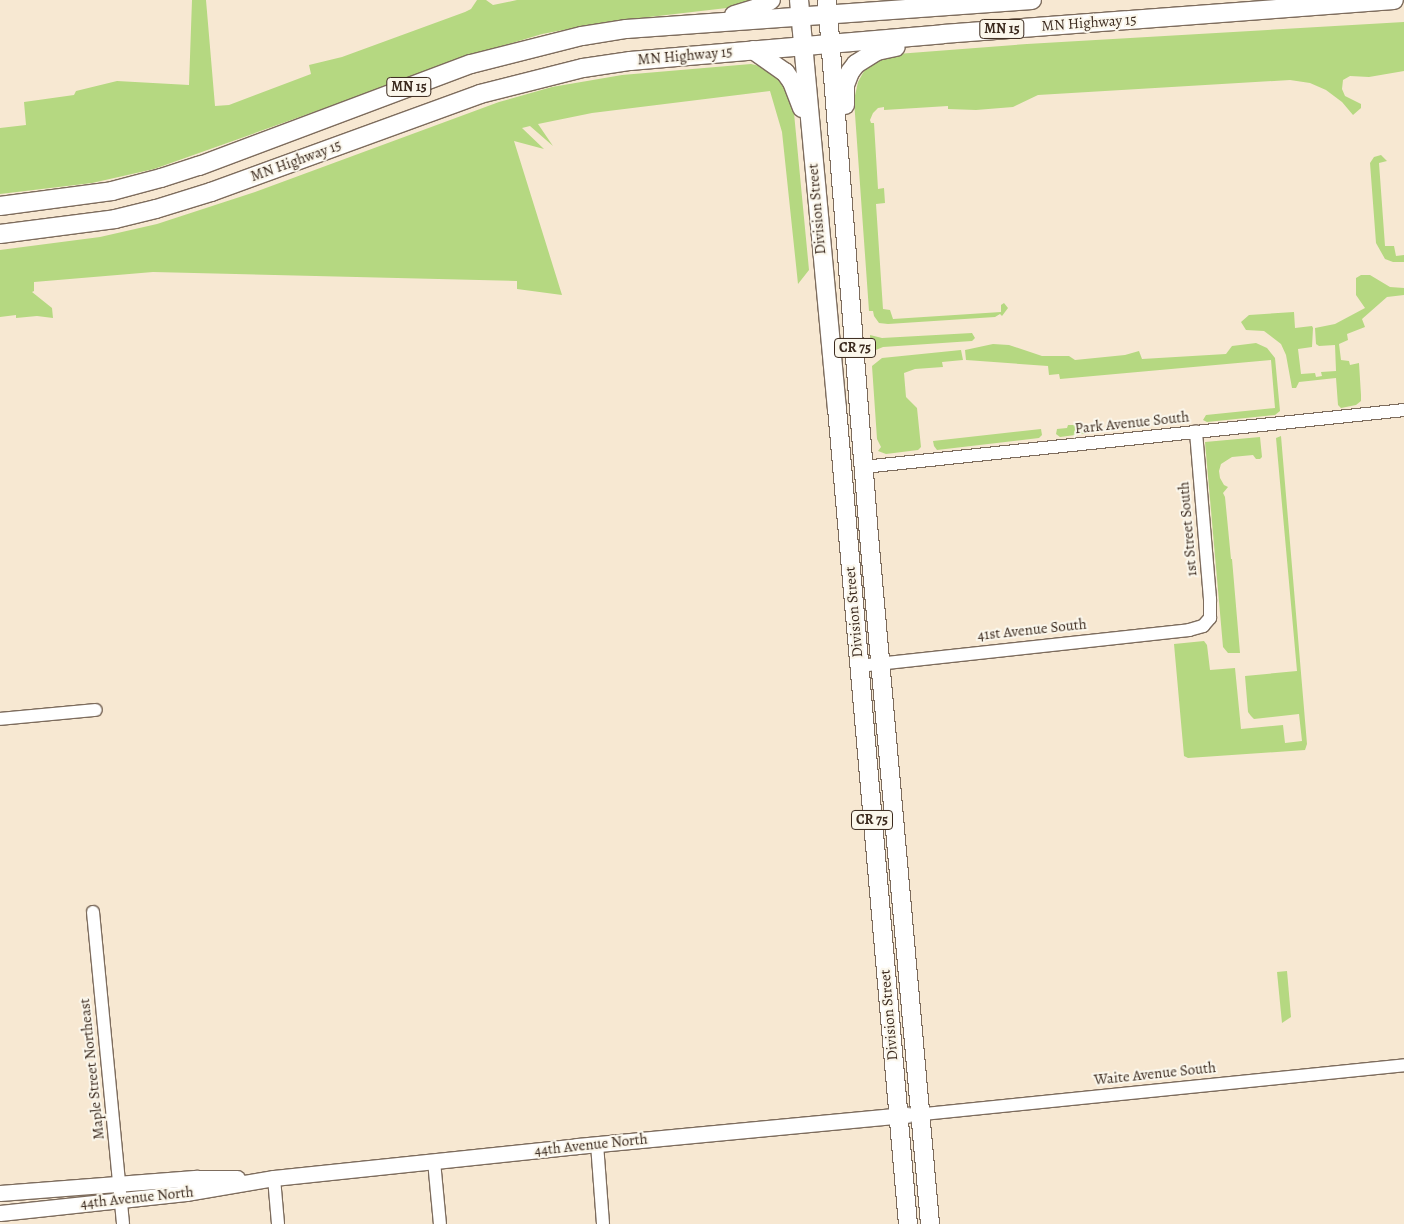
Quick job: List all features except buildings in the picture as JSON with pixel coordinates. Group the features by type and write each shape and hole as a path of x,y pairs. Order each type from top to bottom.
{"highway":[{"path":"704,24 757,8 771,0"},
{"path":"878,0 918,7"},
{"name":"MN Highway 15","path":"0,205 32,203 112,191 161,178 199,166 471,64 510,53 626,29 704,24 799,9 828,7 918,7 1032,0"},
{"path":"1386,1 1404,11"},
{"name":"MN Highway 15","path":"1,234 115,219 156,209 211,192 480,94 556,73 630,61 830,43 1386,1"},
{"name":"Division Street","path":"828,7 880,664 908,1115 908,1224"},
{"name":"Division Street","path":"799,9 859,666 908,1115 930,1224"},
{"path":"844,205 851,169 844,95 850,72 863,58 877,51 944,34"},
{"path":"753,50 785,72 792,82 809,126"}],"main road":[{"name":"44th Avenue North","path":"0,1214 186,1194 274,1178 596,1144 908,1115"},
{"name":"44th Avenue North","path":"0,1193 120,1183 215,1178 274,1178"},
{"path":"0,1186 85,1186"}],"street":[{"name":"Park Avenue South","path":"863,467 1404,410"},
{"name":"1st Street South","path":"1196,432 1210,599 1208,623"},
{"name":"41st Avenue South","path":"859,666 1190,630 1198,629 1208,623"},
{"path":"0,719 96,710"},
{"name":"Maple Street Northeast","path":"93,912 123,1224"},
{"name":"Waite Avenue South","path":"908,1115 1404,1065"},
{"path":"596,1144 603,1224"},
{"path":"434,1161 440,1224"},
{"path":"274,1178 278,1224"}],"green space":[{"path":"192,0 206,0 215,106 229,105 311,74 309,65 342,57 465,12 471,9 477,0 486,0 493,5 517,0 757,0 744,6 606,22 542,34 485,51 154,169 92,183 0,194 0,128 26,125 24,102 74,95 76,91 117,81 189,85"},
{"path":"1404,22 1404,71 1369,77 1350,76 1343,80 1342,89 1345,96 1361,104 1361,108 1353,115 1342,102 1326,90 1310,83 1290,80 1038,95 1013,107 976,110 948,109 948,106 884,110 884,107 878,108 870,120 871,123 874,123 878,189 884,188 885,203 876,204 883,309 890,310 893,319 1001,312 1001,305 1004,303 1008,308 1002,316 1000,314 995,317 888,324 879,323 873,311 869,311 854,100 858,82 869,62 897,54 1027,44"},
{"path":"751,64 768,68 783,82 794,113 809,270 798,284 782,132 770,91 592,113 538,124 553,146 530,126 522,128 544,149 514,141 562,295 517,289 517,281 153,272 34,282 34,291 32,292 52,308 53,318 37,316 16,318 16,315 0,317 0,250 100,237 157,224 255,192 499,102 552,87 622,75"},
{"path":"1381,155 1387,161 1379,163 1385,246 1394,246 1396,256 1404,255 1404,262 1393,262 1385,259 1376,243 1370,163 1374,157"},
{"path":"1361,275 1370,275 1390,287 1404,288 1404,295 1387,297 1362,319 1365,327 1347,334 1348,340 1339,344 1341,360 1349,361 1350,365 1359,363 1361,395 1361,401 1356,405 1341,408 1338,405 1336,378 1299,382 1296,388 1292,388 1286,355 1281,344 1264,331 1246,330 1241,322 1249,315 1294,312 1295,328 1312,326 1313,328 1312,347 1298,349 1301,374 1315,373 1316,377 1322,376 1321,372 1336,371 1335,345 1319,346 1316,344 1315,328 1335,324 1365,308 1356,295 1356,278"},
{"path":"972,333 975,338 972,341 883,347 871,352 870,335 882,338"},
{"path":"1256,343 1267,348 1275,358 1280,411 1275,415 1207,422 1203,420 1206,415 1275,408 1271,360 1060,379 1059,374 1049,375 1048,366 966,360 965,350 993,344 1009,345 1042,356 1069,356 1075,360 1125,355 1139,351 1142,359 1226,354 1232,346"},
{"path":"961,350 963,360 942,362 943,367 915,369 904,373 906,397 917,408 921,447 918,450 886,454 878,451 881,447 877,439 872,366 882,358"},
{"path":"1068,425 1092,425 1098,428 1098,432 1060,437 1056,434 1057,429 1067,428"},
{"path":"1041,429 1042,435 1039,438 937,450 933,441"},
{"path":"1281,436 1307,744 1305,750 1188,758 1184,756 1174,644 1204,641 1207,645 1210,670 1235,668 1241,729 1283,725 1285,743 1302,741 1299,714 1254,719 1251,716 1248,712 1245,676 1297,671 1276,438"},
{"path":"1260,437 1262,457 1260,459 1256,459 1253,455 1232,457 1221,464 1219,471 1220,478 1224,485 1228,487 1223,493 1232,559 1240,653 1228,653 1223,647 1205,442"},
{"path":"1287,971 1291,1017 1282,1023 1277,972"}]}
